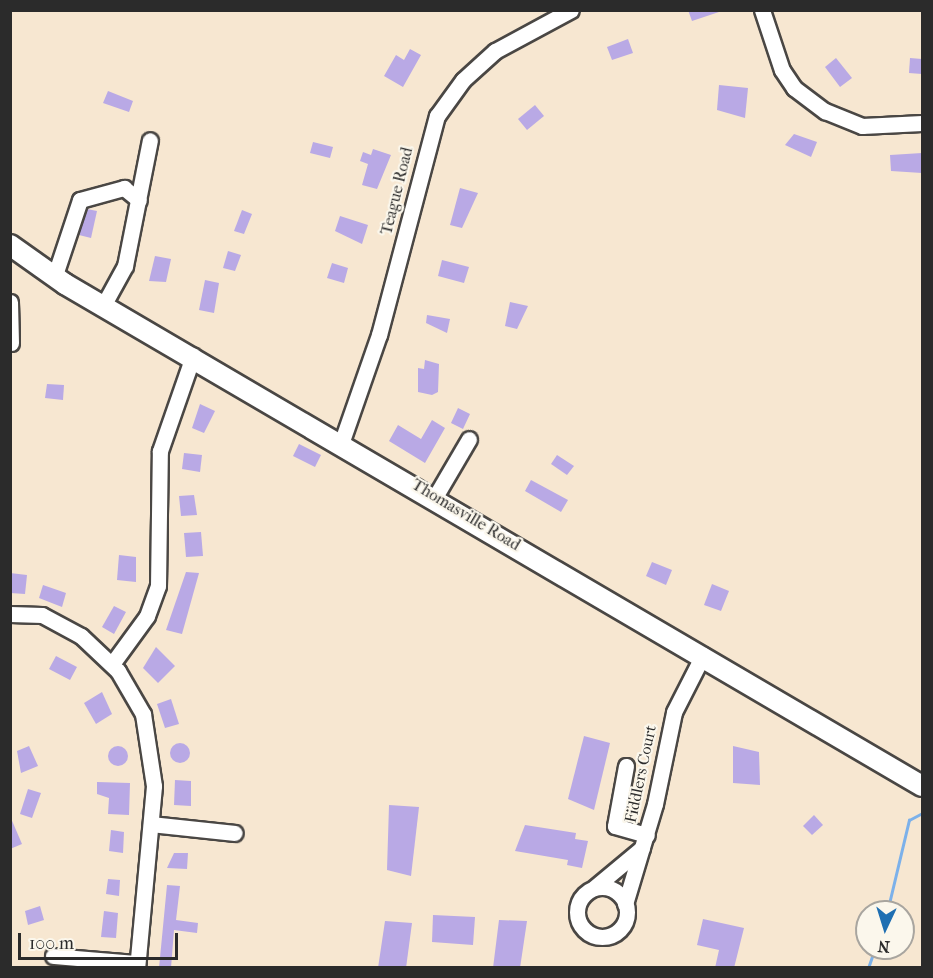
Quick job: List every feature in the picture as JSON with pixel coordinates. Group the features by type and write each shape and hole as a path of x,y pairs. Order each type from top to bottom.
{"main road":[{"name":"Thomasville Road","path":"13,250 103,306 342,441 922,786"}],"street":[{"name":"Teague Road","path":"342,441 379,335 437,116 463,80 495,51 571,10"},
{"path":"762,10 782,70 794,88 825,111 862,126 922,123"},
{"path":"103,306 125,266 150,140"},
{"path":"55,275 80,200 124,188 139,200"},
{"path":"10,302 11,344"},
{"path":"112,664 141,625 158,586 160,451 193,356"},
{"path":"435,497 469,439"},
{"path":"10,614 26,610 66,627 112,664 132,692 148,732 154,766 151,824 137,965 53,956"},
{"name":"Fiddlers Court","path":"595,887 578,902 580,924 587,932 609,936 619,930 644,841 671,721 703,655"},
{"path":"595,887 644,841 615,826 626,766"},
{"path":"151,824 235,833"},
{"path":"595,887 616,891 625,904"}],"building":[{"path":"688,10 719,10 719,12 692,21"},
{"path":"628,39 633,53 612,60 607,47"},
{"path":"410,49 421,55 403,87 384,76 396,55 404,60"},
{"path":"836,58 852,78 840,87 825,67"},
{"path":"910,58 922,59 922,74 909,73"},
{"path":"719,85 748,88 745,118 717,110"},
{"path":"108,91 133,101 129,112 103,103"},
{"path":"535,105 544,116 527,130 518,119"},
{"path":"794,134 817,142 811,157 785,145"},
{"path":"313,142 333,147 330,158 310,153"},
{"path":"373,149 391,155 377,189 362,185 368,164 360,161 363,152 371,155"},
{"path":"922,153 922,173 891,171 890,155"},
{"path":"460,188 478,193 462,228 450,225"},
{"path":"87,209 97,211 91,238 79,235"},
{"path":"242,210 252,214 244,234 234,231"},
{"path":"340,216 368,225 362,244 335,231"},
{"path":"228,251 241,255 235,271 223,268"},
{"path":"155,256 171,259 166,282 149,281"},
{"path":"442,260 469,267 464,283 438,276"},
{"path":"332,263 348,268 344,283 327,278"},
{"path":"205,280 219,283 214,313 199,310"},
{"path":"510,302 528,306 517,329 505,326"},
{"path":"427,315 450,319 447,333 426,323"},
{"path":"425,360 439,364 438,392 432,395 418,392 418,368 424,369"},
{"path":"47,384 64,385 63,400 45,398"},
{"path":"200,404 215,411 204,433 192,428"},
{"path":"458,408 470,414 463,429 451,423"},
{"path":"432,420 445,428 425,463 389,441 398,425 421,439"},
{"path":"299,444 321,455 315,467 293,456"},
{"path":"184,453 202,455 200,472 182,469"},
{"path":"557,455 574,466 567,475 551,464"},
{"path":"531,480 568,500 561,512 525,491"},
{"path":"194,495 197,515 181,516 179,496"},
{"path":"201,532 203,556 186,557 184,533"},
{"path":"119,555 136,557 136,582 117,580"},
{"path":"652,562 672,570 666,585 646,576"},
{"path":"186,572 199,573 182,634 166,630"},
{"path":"10,573 27,575 25,594 10,593"},
{"path":"712,584 729,591 721,611 704,605"},
{"path":"43,585 66,593 62,607 39,598"},
{"path":"114,606 126,612 114,634 102,627"},
{"path":"156,647 175,666 158,683 143,668"},
{"path":"56,656 77,667 70,680 49,669"},
{"path":"102,692 112,714 96,724 84,703"},
{"path":"171,699 179,724 165,728 157,704"},
{"path":"584,736 610,743 594,810 568,799"},
{"path":"180,743 187,746 190,753 187,760 180,763 173,760 170,753 173,746"},
{"path":"29,746 38,766 21,773 17,751"},
{"path":"118,746 125,749 128,756 125,763 118,766 111,763 108,756 111,749"},
{"path":"733,746 759,752 760,785 733,783"},
{"path":"175,780 191,781 191,806 174,805"},
{"path":"97,782 130,783 129,815 108,814 109,798 97,794"},
{"path":"28,789 41,793 32,818 20,814"},
{"path":"389,805 419,807 411,876 387,870"},
{"path":"814,815 823,825 812,835 803,826"},
{"path":"10,816 22,844 10,849"},
{"path":"525,825 576,833 575,839 588,841 582,868 567,865 568,860 515,851"},
{"path":"111,830 124,832 123,853 109,851"},
{"path":"174,853 188,853 187,869 167,868"},
{"path":"108,879 120,880 119,896 106,894"},
{"path":"167,885 180,886 176,920 198,923 197,933 174,930 171,968 159,968"},
{"path":"40,906 44,920 28,925 25,911"},
{"path":"104,911 118,913 116,938 101,937"},
{"path":"433,915 475,917 473,945 432,942"},
{"path":"703,919 744,928 734,968 715,968 719,950 697,945"},
{"path":"499,920 527,921 520,968 493,968"},
{"path":"385,921 412,923 406,968 378,968"}],"waterway":[{"path":"890,900 909,820 922,813"},
{"path":"868,968 871,960"}]}
